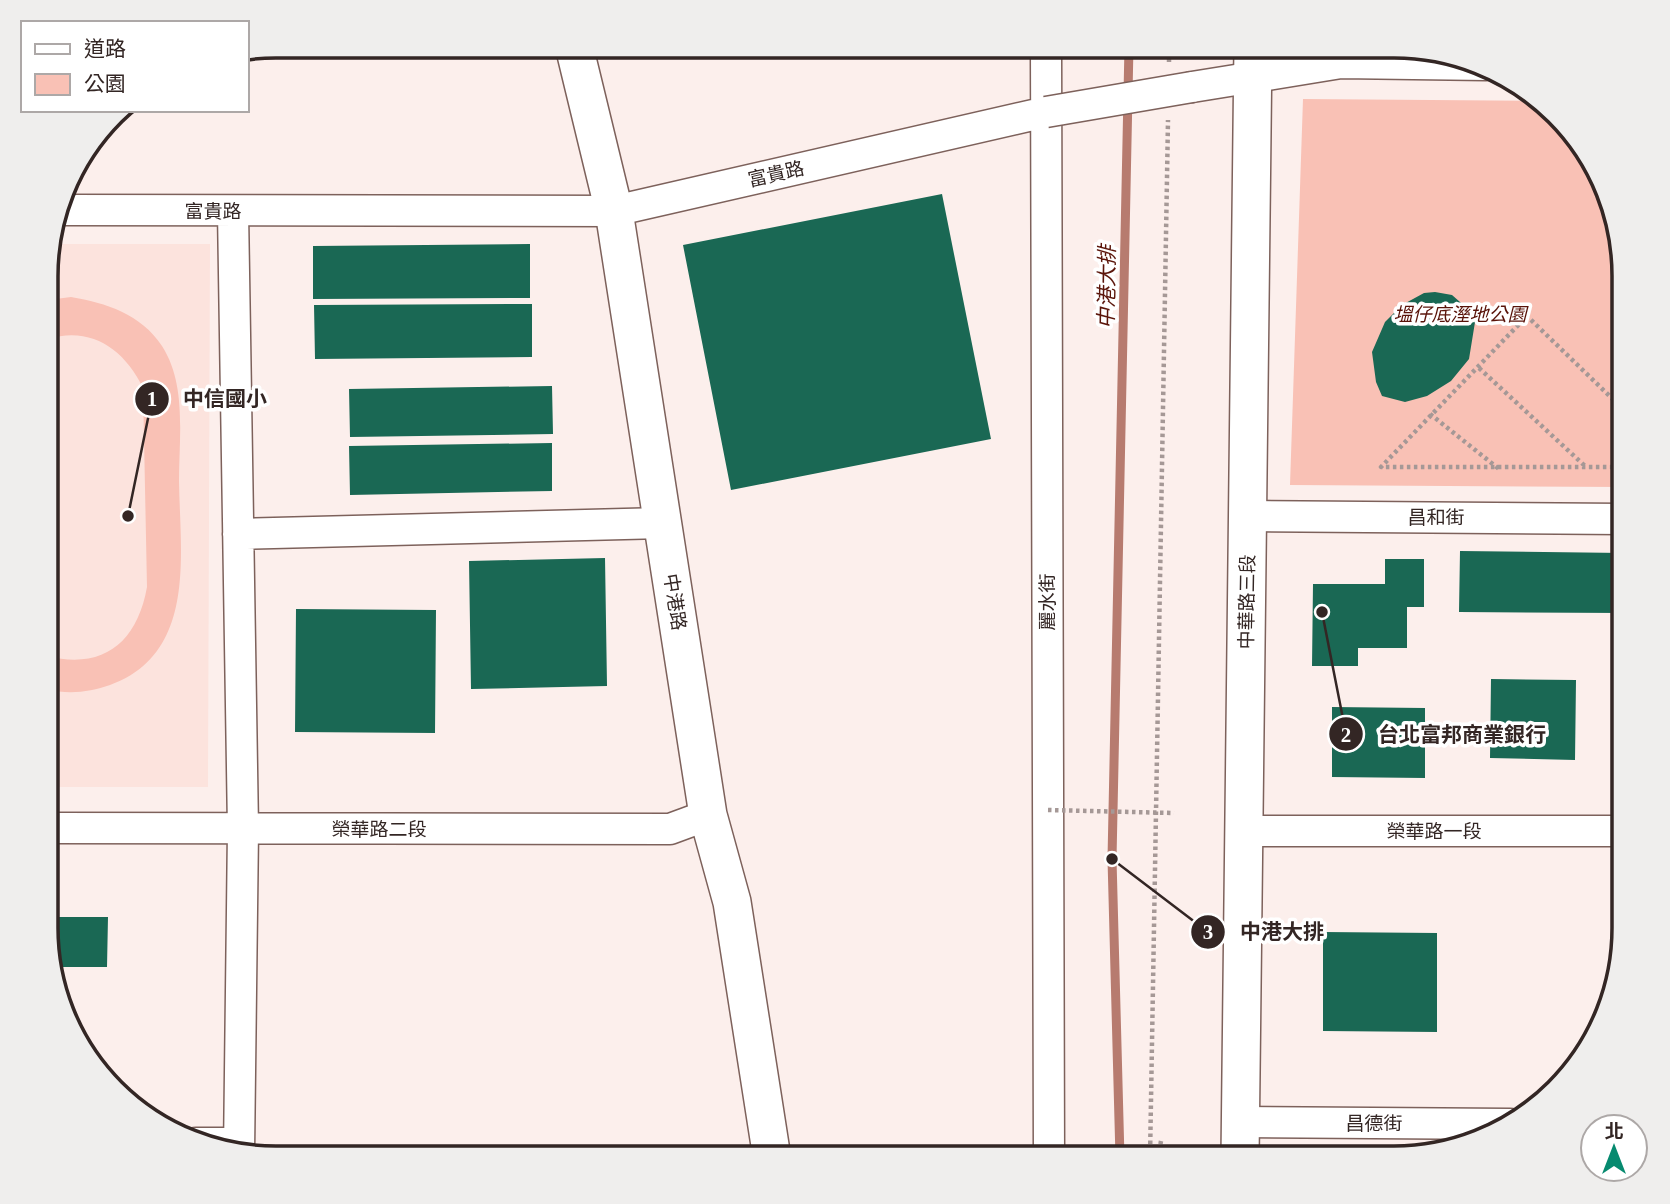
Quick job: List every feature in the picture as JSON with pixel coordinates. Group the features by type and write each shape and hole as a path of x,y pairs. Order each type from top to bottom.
{"street":[{"name":"中港路","path":"577,58 614,211 708,815 732,902 770,1146"},
{"name":"麗水街","path":"1046,58 1049,1146"},
{"name":"富貴路","path":"68,210 614,211 1046,112 1180,88 1253,61 1449,64"},
{"name":"中華路三段","path":"1240,1146 1253,61"},
{"path":"233,211 243,829 239,1143"},
{"name":"昌和街","path":"1249,516 1612,519"},
{"path":"238,534 663,523"},
{"name":"榮華路二段","path":"58,828 670,829 708,815"},
{"name":"榮華路一段","path":"1243,831 1612,831"},
{"name":"昌德街","path":"1239,1122 1491,1124"}],"path":[{"path":"1150,1146 1180,88 1172,58"},
{"path":"1612,399 1527,316 1381,467 1499,469 1612,467"},
{"path":"1479,368 1586,466"},
{"path":"1430,414 1499,469"},
{"path":"1048,810 1174,813"},
{"path":"1160,1146 1161,1141"}],"shaded area":[{"path":"61,244 210,244 208,787 58,787 58,275"}],"green space":[{"name":"塭仔底溼地公園","path":"1303,99 1524,101 1558,132 1576,155 1596,192 1608,233 1612,261 1612,487 1290,485"},
{"path":"71,297 110,307 144,326 162,346 170,361 180,412 181,570 178,599 170,626 158,650 138,670 110,685 71,692 58,691 58,658 85,659 114,648 126,637 135,623 147,587 143,388 126,362 104,344 78,336 58,337 58,299"}],"building":[{"path":"942,194 991,439 731,490 683,245"},
{"path":"530,244 530,298 313,299 313,246"},
{"path":"1424,293 1452,295 1476,316 1469,359 1451,381 1427,396 1405,402 1382,396 1376,382 1372,352 1385,322 1402,305"},
{"path":"532,304 532,357 315,359 314,305"},
{"path":"552,386 553,434 350,437 349,389"},
{"path":"552,443 552,491 350,495 349,446"},
{"path":"1460,551 1612,553 1612,613 1459,612"},
{"path":"605,558 607,686 471,689 469,561"},
{"path":"1385,559 1424,559 1424,607 1407,607 1407,648 1358,648 1358,666 1312,666 1313,584 1385,584"},
{"path":"296,609 436,610 435,733 295,732"},
{"path":"1491,679 1576,680 1575,760 1490,758"},
{"path":"1332,707 1425,708 1425,778 1332,777"},
{"path":"58,917 108,917 107,967 61,967"},
{"path":"1323,932 1437,933 1437,1032 1323,1031"}],"waterway":[{"name":"中港大排","path":"1120,1146 1112,859 1129,58"}],"place":[{"name":"中信國小","path":"128,516"},
{"name":"台北富邦商業銀行","path":"1322,612"},
{"name":"中港大排","path":"1112,859"}]}
